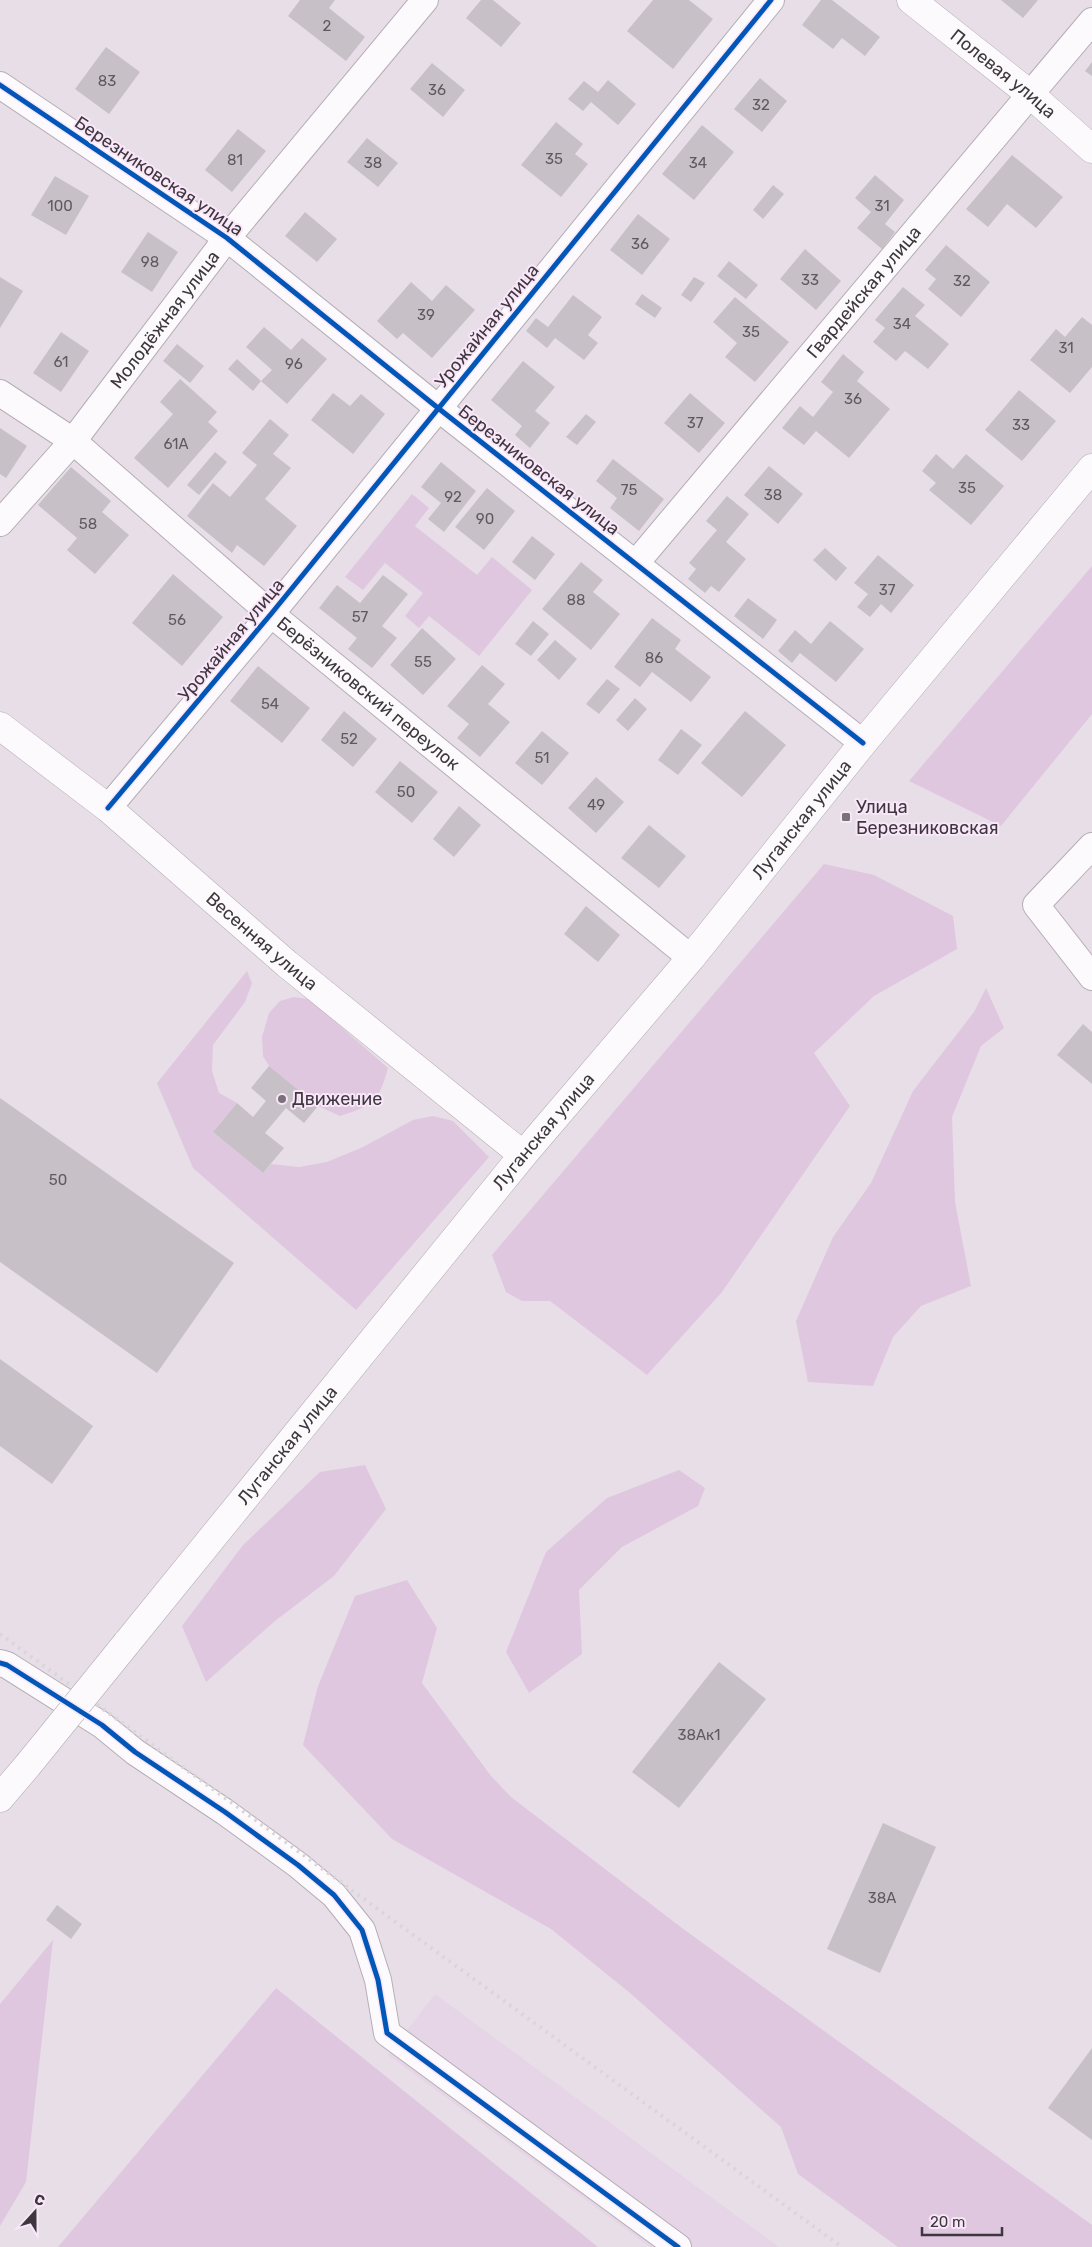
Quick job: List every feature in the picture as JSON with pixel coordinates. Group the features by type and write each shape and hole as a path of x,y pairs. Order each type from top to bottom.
{"main road":[{"name":"Полевая улица","path":"911,0 1031,96 1092,148"},
{"name":"Луганская улица","path":"0,1798 523,1155 691,958 863,742 1092,468"},
{"name":"Весенняя улица","path":"0,726 108,808 287,964 523,1155"}],"street":[{"name":"Молодёжная улица","path":"0,523 73,441 227,238 425,0"},
{"name":"Урожайная улица","path":"108,808 271,614 771,0"},
{"name":"Гвардейская улица","path":"636,563 1031,96 1092,21"},
{"name":"Березниковская улица","path":"0,85 227,238 438,408 863,742"},
{"name":"Берёзниковский переулок","path":"0,393 73,441 271,614 691,958"},
{"path":"1092,846 1036,905 1092,977"},
{"path":"0,1663 7,1665 102,1725 135,1752 225,1812 291,1860 334,1895 362,1930 378,1980 387,2033 678,2247"}],"shaded area":[{"path":"412,494 429,508 415,526 477,575 492,557 532,590 479,656 429,616 419,628 405,616 423,593 385,563 363,590 345,577"},
{"path":"1092,566 1092,714 1001,826 909,781"},
{"path":"824,864 874,875 953,916 957,949 874,996 814,1053 850,1106 722,1292 647,1375 550,1301 522,1301 506,1292 492,1255"},
{"path":"247,971 252,983 245,1002 213,1045 212,1071 219,1093 237,1103 213,1132 263,1173 271,1164 299,1167 327,1162 363,1147 413,1120 433,1116 453,1121 489,1157 356,1310 193,1168 157,1083"},
{"path":"986,988 1004,1028 981,1046 952,1117 955,1202 971,1286 921,1306 893,1337 873,1386 808,1382 796,1321 833,1237 871,1183 913,1091 974,1012"},
{"path":"294,997 309,999 388,1068 381,1089 373,1101 360,1109 340,1116 318,1106 269,1066 263,1056 262,1037 269,1013 280,1001"},
{"path":"365,1465 386,1509 334,1576 275,1621 206,1682 182,1626 243,1545 320,1472"},
{"path":"679,1470 705,1488 698,1506 622,1547 579,1590 582,1654 529,1693 506,1652 546,1552 607,1498"},
{"path":"407,1580 437,1628 422,1683 491,1776 511,1797 682,1928 1092,2225 1092,2247 898,2247 798,2174 781,2127 630,1993 551,1929 392,1839 303,1745 318,1686 355,1596"},
{"path":"53,1940 26,2182 0,2226 0,2004"},
{"path":"276,1988 598,2247 58,2247"},
{"path":"435,1994 779,2247 650,2247 388,2055"}],"building":[{"path":"300,0 335,0 329,8 365,37 346,61 288,16"},
{"path":"481,0 493,0 521,23 501,47 466,18"},
{"path":"653,0 689,0 713,19 673,69 627,31"},
{"path":"821,0 832,0 880,37 865,56 842,38 833,49 802,25"},
{"path":"1001,0 1038,0 1023,18"},
{"path":"106,47 140,72 109,114 75,89"},
{"path":"1092,62 1092,76 1085,71"},
{"path":"432,63 465,90 443,117 410,89"},
{"path":"760,78 787,101 762,132 734,109"},
{"path":"608,80 636,104 618,125 591,102 583,111 568,99 584,81 598,92"},
{"path":"556,122 583,144 575,154 588,164 561,197 521,165"},
{"path":"702,125 734,152 694,200 662,174"},
{"path":"238,129 266,151 232,192 205,170"},
{"path":"367,138 398,163 378,187 347,162"},
{"path":"1012,155 1063,197 1036,228 1007,204 988,227 966,209"},
{"path":"875,175 904,200 885,224 895,232 882,249 857,228 871,212 855,198"},
{"path":"55,176 89,196 66,235 31,215"},
{"path":"773,185 784,194 763,219 753,210"},
{"path":"305,212 337,239 317,262 285,236"},
{"path":"638,214 670,239 642,275 610,250"},
{"path":"148,232 178,252 152,292 121,272"},
{"path":"946,245 990,282 961,317 928,289 936,279 925,270"},
{"path":"805,249 841,281 816,310 780,279"},
{"path":"729,261 758,285 746,299 717,276"},
{"path":"0,277 23,291 0,328"},
{"path":"694,277 705,283 691,302 681,295"},
{"path":"411,282 432,301 446,285 475,310 432,358 403,333 397,339 377,321"},
{"path":"903,287 925,305 915,316 949,344 928,369 905,351 896,361 873,342 885,328 875,320"},
{"path":"642,294 662,308 655,318 635,304"},
{"path":"573,295 602,317 588,335 598,343 584,360 555,338 547,348 526,331 536,318 548,327"},
{"path":"735,297 789,342 755,382 725,357 737,343 713,322"},
{"path":"1082,317 1092,325 1092,367 1070,393 1030,360 1056,329 1065,337"},
{"path":"264,327 291,350 302,338 327,359 287,404 261,381 272,370 246,347"},
{"path":"61,332 89,351 61,392 33,373"},
{"path":"177,344 204,366 190,383 163,361"},
{"path":"843,354 864,372 857,381 890,409 849,458 816,431 804,445 782,428 800,406 813,417 833,392 821,382"},
{"path":"237,359 261,381 253,391 228,369"},
{"path":"523,361 555,387 535,411 550,423 530,448 515,435 522,426 491,400"},
{"path":"180,379 217,412 208,422 218,431 168,488 134,458 173,414 160,402"},
{"path":"1019,390 1056,421 1022,461 985,430"},
{"path":"333,393 350,406 361,394 385,414 353,454 311,420"},
{"path":"690,393 725,423 699,453 664,423"},
{"path":"586,414 596,422 577,445 566,437"},
{"path":"270,419 289,435 273,454 291,468 265,499 297,526 264,566 237,545 232,553 187,516 213,483 230,497 257,465 242,453"},
{"path":"0,428 27,446 6,478 0,474"},
{"path":"215,452 227,462 199,495 187,485"},
{"path":"936,454 953,469 966,454 1004,486 971,525 929,490 936,483 922,471"},
{"path":"613,459 664,499 639,531 610,508 617,498 596,481"},
{"path":"441,462 476,491 444,532 428,519 441,503 421,487"},
{"path":"769,466 803,494 778,524 744,495"},
{"path":"71,467 111,501 102,512 129,535 95,574 67,550 77,538 38,505"},
{"path":"487,488 515,511 484,550 455,527"},
{"path":"727,496 749,514 726,542 746,559 719,592 711,586 705,593 688,579 696,569 689,563 717,530 706,521"},
{"path":"532,536 555,554 535,580 512,562"},
{"path":"825,548 847,568 836,581 813,560"},
{"path":"878,555 914,585 891,613 881,604 870,617 857,607 868,594 854,583"},
{"path":"581,562 603,580 593,592 620,614 591,650 542,609"},
{"path":"173,574 223,617 182,666 132,623"},
{"path":"383,575 408,594 382,626 397,638 372,668 348,649 357,638 319,608 337,585 360,603"},
{"path":"748,598 777,620 763,639 734,616"},
{"path":"652,618 681,640 675,649 711,677 691,702 652,672 640,687 614,667"},
{"path":"533,621 549,634 531,656 515,644"},
{"path":"830,621 864,649 836,682 800,653 792,663 778,651 795,630 811,644"},
{"path":"422,628 456,659 423,695 390,665"},
{"path":"555,640 577,659 559,680 537,660"},
{"path":"482,665 505,684 488,704 510,722 480,757 457,738 469,724 447,706"},
{"path":"258,666 310,708 282,743 230,701"},
{"path":"607,679 620,689 599,714 586,704"},
{"path":"635,698 647,709 628,731 616,720"},
{"path":"344,711 377,739 353,767 321,740"},
{"path":"745,711 786,745 742,797 701,763"},
{"path":"681,729 702,745 678,775 658,760"},
{"path":"542,731 569,753 542,785 515,763"},
{"path":"400,761 438,792 412,823 375,792"},
{"path":"596,777 624,802 596,833 568,808"},
{"path":"459,806 481,825 454,857 433,839"},
{"path":"649,825 686,856 659,888 621,858"},
{"path":"586,906 620,935 598,962 564,934"},
{"path":"1083,1024 1092,1032 1092,1084 1057,1055"},
{"path":"269,1066 318,1106 304,1123 286,1108 265,1133 284,1148 263,1173 213,1132 237,1103 253,1117 266,1101 251,1088"},
{"path":"0,1098 234,1263 157,1373 0,1262"},
{"path":"0,1359 93,1426 52,1484 0,1446"},
{"path":"719,1662 766,1699 679,1808 632,1772"},
{"path":"883,1823 936,1847 880,1973 827,1949"},
{"path":"57,1905 82,1924 71,1939 46,1920"},
{"path":"1092,2048 1092,2140 1048,2108"}],"railway":[{"path":"0,1634 842,2247"}],"cycle path":[{"path":"108,808 271,614 771,0"},
{"path":"0,85 227,238 438,408 863,743"},
{"path":"0,1663 7,1665 102,1725 135,1752 225,1812 298,1865 334,1895 362,1930 378,1980 387,2033 678,2247"}],"place":[{"name":"Улица Березниковская","path":"846,817"},
{"name":"Движение","path":"282,1099"}]}
